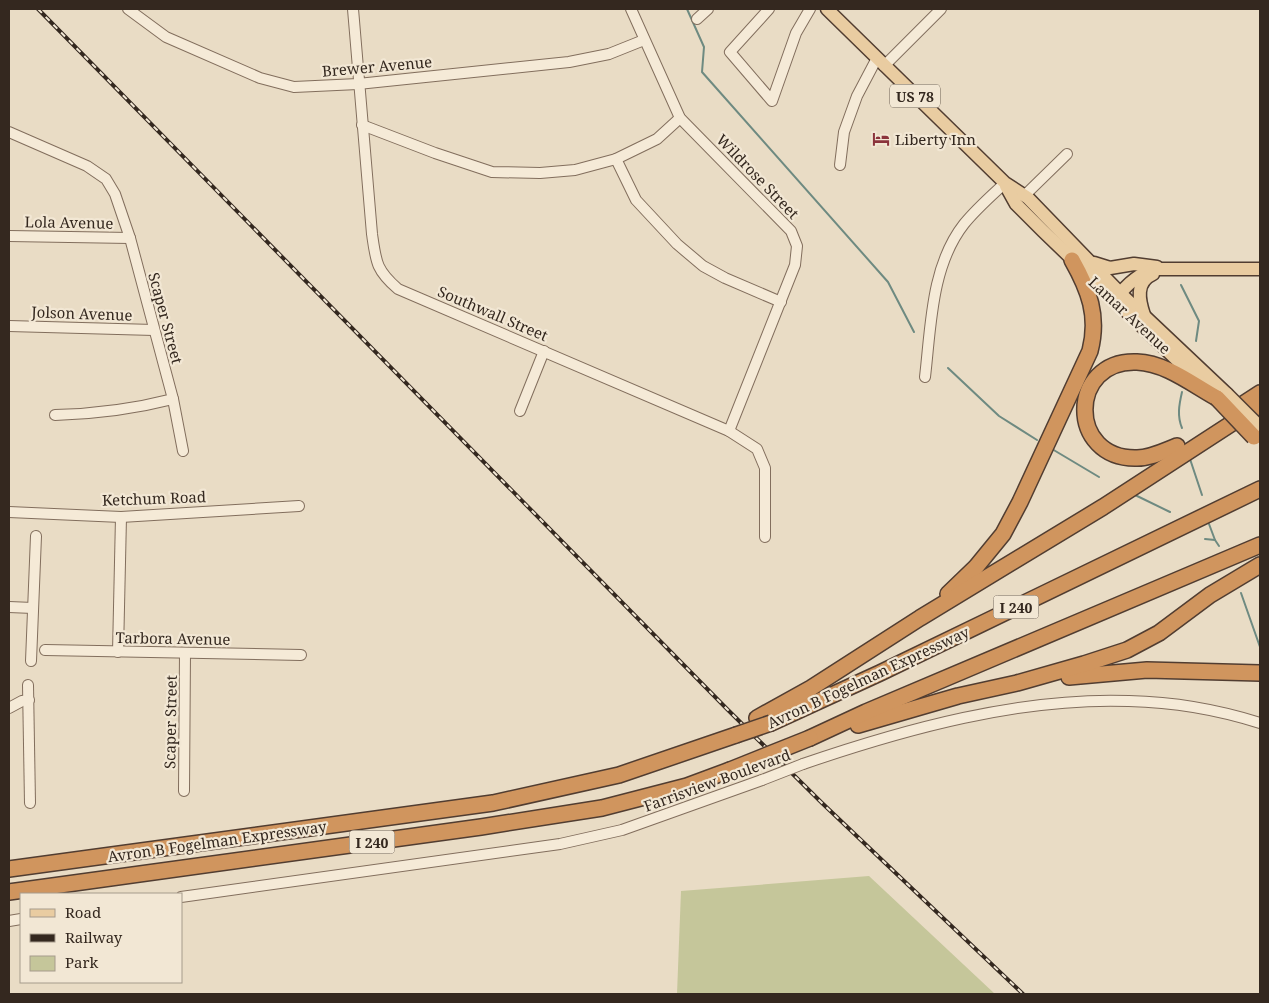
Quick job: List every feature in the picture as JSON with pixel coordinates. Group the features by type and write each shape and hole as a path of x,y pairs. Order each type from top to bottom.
{"highway":[{"path":"920,618 976,567 1003,534 1084,366 1092,342 1094,323 1090,298 1072,260"},
{"path":"1177,446 1154,455 1137,458 1114,454 1100,445 1092,437 1084,411 1087,394 1095,379 1102,372 1119,364 1143,362 1169,371 1222,396"},
{"path":"982,580 1164,458 1177,446 1260,392"},
{"name":"Lamar Avenue","path":"1222,396 1258,436"},
{"path":"764,720 920,618 1104,506 1260,404"},
{"name":"Avron B Fogelman Expressway","path":"9,869 493,803 619,776 736,735 764,720 797,712 1260,488"},
{"name":"Avron B Fogelman Expressway","path":"9,892 481,828 593,809 687,786 815,737 866,712 1260,546"},
{"path":"815,737 958,696 1017,683 1127,650 1159,633 1210,595 1260,565"},
{"path":"1017,683 1146,670 1260,673"}],"main road":[{"name":"Lamar Avenue","path":"827,9 1005,183 1024,196 1090,262 1117,297 1144,315 1222,396"},
{"name":"Lamar Avenue","path":"1005,183 1016,204 1072,260 1117,297 1222,396"},
{"path":"1090,262 1110,268 1134,264 1167,268"},
{"path":"1144,315 1139,295 1142,282 1148,276 1167,268"},
{"path":"1117,297 1142,274 1156,269 1260,269"}],"street":[{"name":"Brewer Avenue","path":"128,9 166,36 260,78 294,87 358,84 569,62 609,54 644,40"},
{"name":"Southwall Street","path":"353,9 372,234 376,260 384,276 398,289 729,431 756,449 764,468 765,537"},
{"name":"Wildrose Street","path":"631,9 680,118 791,231 797,246 795,265 729,431"},
{"path":"697,19 708,9"},
{"path":"769,9 730,52 772,100 796,34 810,9"},
{"path":"840,165 844,132 857,96 881,62 941,9"},
{"path":"362,125 435,153 492,172 540,173 575,170 616,159 657,139 680,118"},
{"name":"Scaper Street","path":"9,132 98,172 106,179 115,194 130,238 173,399 183,451"},
{"path":"1024,196 1067,154"},
{"path":"616,159 636,200 676,244 703,266 725,278 781,302"},
{"path":"925,377 937,282 943,261 965,222 1005,183"},
{"name":"Lola Avenue","path":"9,236 130,238"},
{"name":"Jolson Avenue","path":"9,326 154,330"},
{"path":"520,410 544,352"},
{"path":"55,415 89,414 139,407 173,399"},
{"name":"Ketchum Road","path":"9,512 121,517 299,506"},
{"path":"118,652 121,517"},
{"path":"31,661 36,536"},
{"path":"9,608 33,608"},
{"name":"Tarbora Avenue","path":"45,650 301,656"},
{"name":"Scaper Street","path":"184,791 186,653"},
{"path":"28,685 30,803"},
{"path":"9,708 22,701 29,700"},
{"name":"Farrisview Boulevard","path":"182,897 560,844 622,830 803,764 888,736 1014,710 1065,703 1114,700 1154,703 1217,712 1260,723"}],"green space":[{"path":"869,876 995,994 677,994 681,891"}],"waterway":[{"path":"687,9 704,47 702,72 888,282 914,332"},
{"path":"1181,285 1199,321 1196,341"},
{"path":"948,368 999,416 1037,440"},
{"path":"1182,392 1179,410 1182,428"},
{"path":"1052,449 1099,477"},
{"path":"1190,459 1202,495"},
{"path":"1133,494 1170,512"},
{"path":"1209,524 1215,540"},
{"path":"1205,539 1215,540 1219,546"},
{"path":"1241,593 1260,647"}],"railway":[{"path":"38,9 727,709 822,803 1023,994"}],"place":[{"name":"Liberty Inn","path":"881,139"}]}
